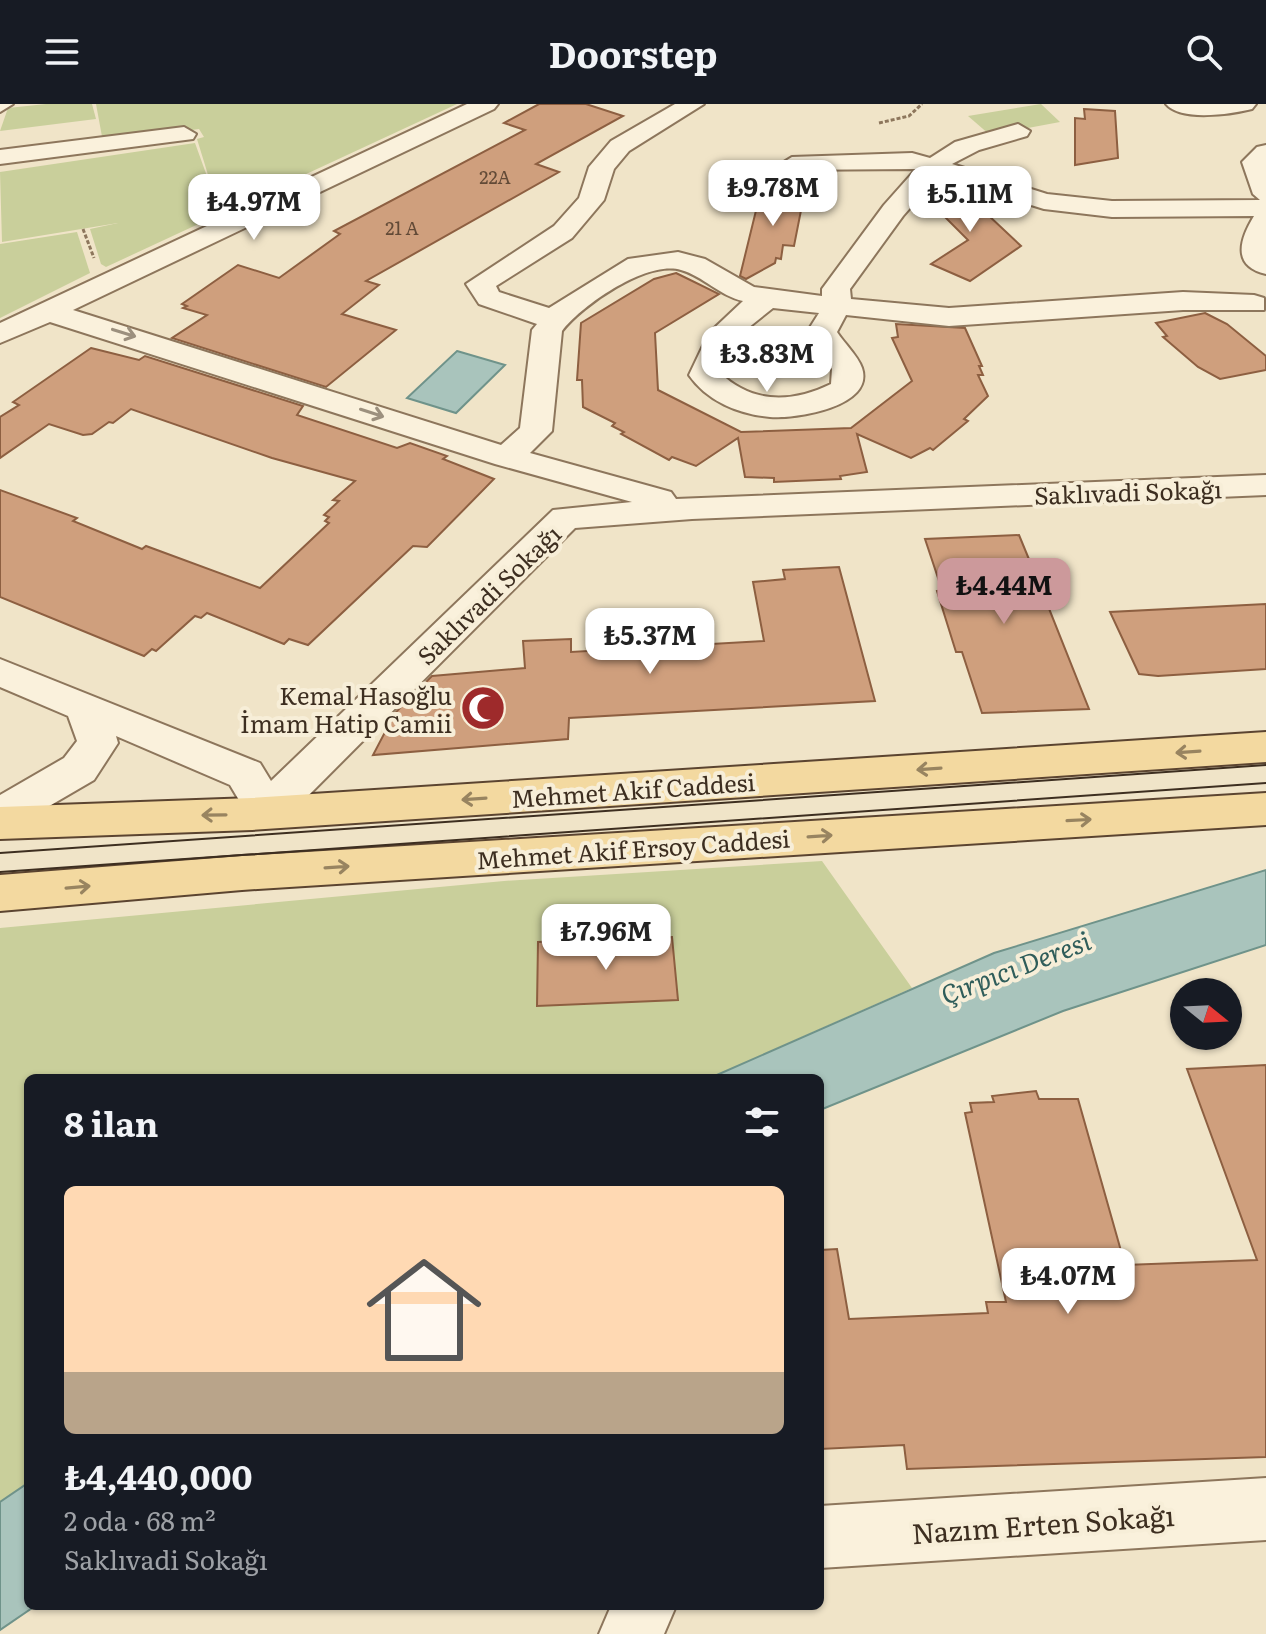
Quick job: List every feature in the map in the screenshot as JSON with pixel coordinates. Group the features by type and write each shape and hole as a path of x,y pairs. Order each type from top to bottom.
{"main road":[{"name":"Mehmet Akif Caddesi","path":"0,823 252,814 1266,747"},
{"name":"Mehmet Akif Ersoy Caddesi","path":"0,893 242,873 1266,809"}],"street":[{"path":"0,334 486,104"},
{"path":"555,320 489,298 480,284 563,232 591,200 602,167 620,146 692,104"},
{"path":"1178,104 1216,109 1244,104"},
{"path":"768,299 741,312 709,355 704,375 716,389 740,403 770,409 809,404 846,388 847,369 822,332 837,307 836,289 911,191 937,165 963,147 1018,131"},
{"path":"0,157 30,144 184,134"},
{"path":"1266,152 1254,162 1266,194"},
{"path":"792,165 912,160 937,165 1044,201 1112,209 1266,208"},
{"path":"1266,217 1253,241 1255,253 1266,266"},
{"path":"507,457 536,431 547,330 555,320 610,280 638,265 662,260 695,265 744,293 768,299 949,317 1183,301 1261,309"},
{"path":"49,312 507,457 692,508"},
{"name":"Saklıvadi Sokağı","path":"0,672 245,774 267,811 565,518 692,508 1266,485"},
{"path":"0,815 79,769 98,743 85,708"},
{"name":"Nazım Erten Sokağı","path":"824,1537 1266,1509"},
{"path":"631,1634 642,1610"}],"path":[{"path":"879,123 909,116 922,104"},
{"path":"83,229 98,267"}],"green space":[{"path":"92,104 96,119 0,131 8,108"},
{"path":"96,104 457,104 106,267 101,264 90,229 118,223 2,242 0,172 195,143 217,204 197,139 204,137 199,129 103,142"},
{"path":"1041,104 1060,122 990,135 968,116"},
{"path":"77,232 90,273 0,318 0,244"},
{"path":"822,861 912,988 719,1074 24,1074 24,1486 0,1502 0,928 504,881"}],"water":[{"path":"457,351 505,365 456,413 407,398"},
{"name":"Çırpıcı Deresi","path":"1266,870 1266,945 1063,1011 824,1108 824,1074 719,1074 994,953"},
{"path":"24,1486 24,1610 29,1610 0,1630 0,1502"}],"building":[{"path":"539,104 586,104 623,116 536,164 559,172 366,281 379,285 342,314 396,330 326,387 172,338 207,315 183,308 187,306 182,304 238,265 279,278 340,234 334,231 525,130 504,123"},
{"path":"1084,109 1115,111 1118,158 1075,165 1075,118 1085,119"},
{"path":"955,184 1021,246 970,281 931,264 968,240 924,196 932,188"},
{"path":"806,185 794,246 783,245 781,259 776,258 775,263 746,279 740,276 762,186 776,191"},
{"path":"676,273 719,294 655,333 658,390 741,432 851,428 912,381 892,338 898,337 896,324 965,328 982,366 979,366 983,375 978,375 988,396 964,419 968,421 933,450 930,448 911,458 857,434 867,472 840,476 841,479 774,482 774,478 745,477 738,438 696,466 672,457 669,460 621,434 624,432 612,426 615,423 583,407 582,380 577,380 581,323 654,279"},
{"path":"1205,313 1227,324 1266,356 1266,370 1220,379 1198,367 1163,337 1167,336 1156,323"},
{"path":"91,348 139,360 145,356 303,406 297,415 397,448 410,443 447,456 443,459 494,479 427,547 413,546 308,645 289,639 284,644 207,613 201,618 195,616 156,651 152,649 144,656 0,597 0,490 77,518 73,521 142,549 146,546 260,588 329,523 325,521 329,517 324,515 339,501 333,500 355,481 272,458 131,409 92,434 83,435 49,424 0,458 0,417 19,405 13,402"},
{"path":"1019,535 1089,709 982,713 962,652 956,652 937,591 942,590 925,539"},
{"path":"839,567 875,701 569,718 568,739 373,755 395,713 432,676 525,668 523,641 571,639 571,652 764,641 753,582 785,579 783,570"},
{"path":"1266,604 1266,669 1158,676 1139,674 1110,612"},
{"path":"672,937 678,1000 537,1006 538,942"},
{"path":"1266,1065 1266,1457 907,1469 904,1445 824,1449 824,1250 837,1249 849,1319 988,1313 986,1302 1006,1302 965,1113 972,1112 970,1103 994,1102 992,1096 1036,1091 1039,1099 1078,1099 1125,1265 1257,1260 1187,1069"}],"tram line":[{"path":"0,853 1266,765"},
{"path":"0,872 1266,783"}],"place":[{"name":"Kemal Hasoğlu İmam Hatip Camii","path":"483,708"}]}
